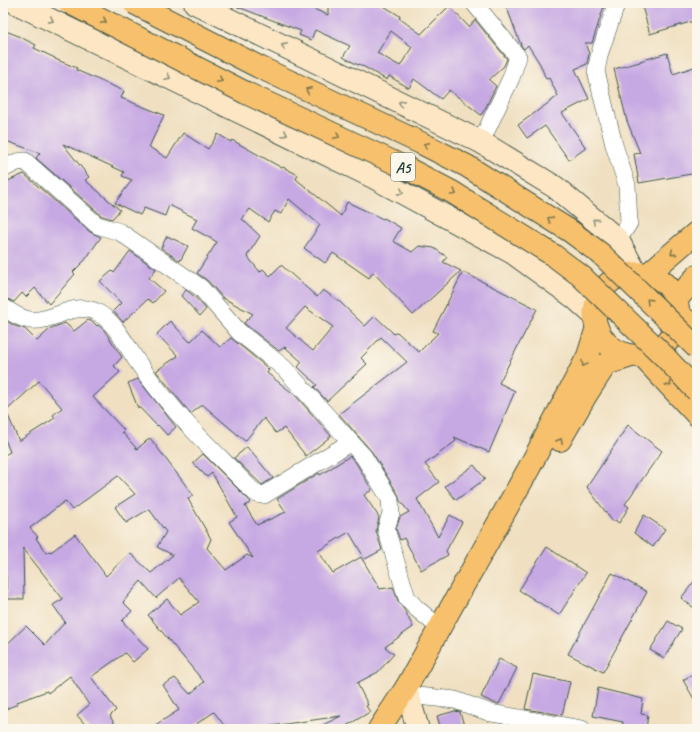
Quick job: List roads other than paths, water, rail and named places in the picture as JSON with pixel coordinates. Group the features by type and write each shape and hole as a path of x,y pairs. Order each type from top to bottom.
{"main road":[{"name":"A5","path":"70,3 246,93 408,169 459,196 553,255 581,276 664,356 697,391"},
{"name":"A5","path":"134,3 260,67 467,166 570,231 601,254 697,348"},
{"path":"642,274 697,232"},
{"path":"379,729 412,696 440,628 528,470 581,370 588,356 596,321 596,304 602,292 611,282 623,275 642,274 660,280 669,288 677,306 697,330"},
{"path":"394,729 593,383 606,364 653,353 670,339 676,327 677,306 697,276"},
{"path":"596,321 602,338 610,346 620,352 637,356 697,415"}],"street":[{"path":"16,3 373,177 513,253 575,298 596,321"},
{"path":"195,3 481,142 555,187 618,240 642,274"},
{"path":"474,3 518,57 511,78 481,142"},
{"path":"616,3 600,52 596,71 614,145 627,185 629,223 618,240"},
{"path":"3,170 17,162 25,161 97,225 120,232 201,288 238,332 284,368 364,457 390,499 391,513 386,529 407,598 416,608 440,628"},
{"path":"3,307 16,316 29,320 37,320 77,308 91,309 101,314 110,322 140,366 174,409 257,494 264,496 351,442"},
{"path":"418,729 412,696 455,700 491,713 582,729"}]}
